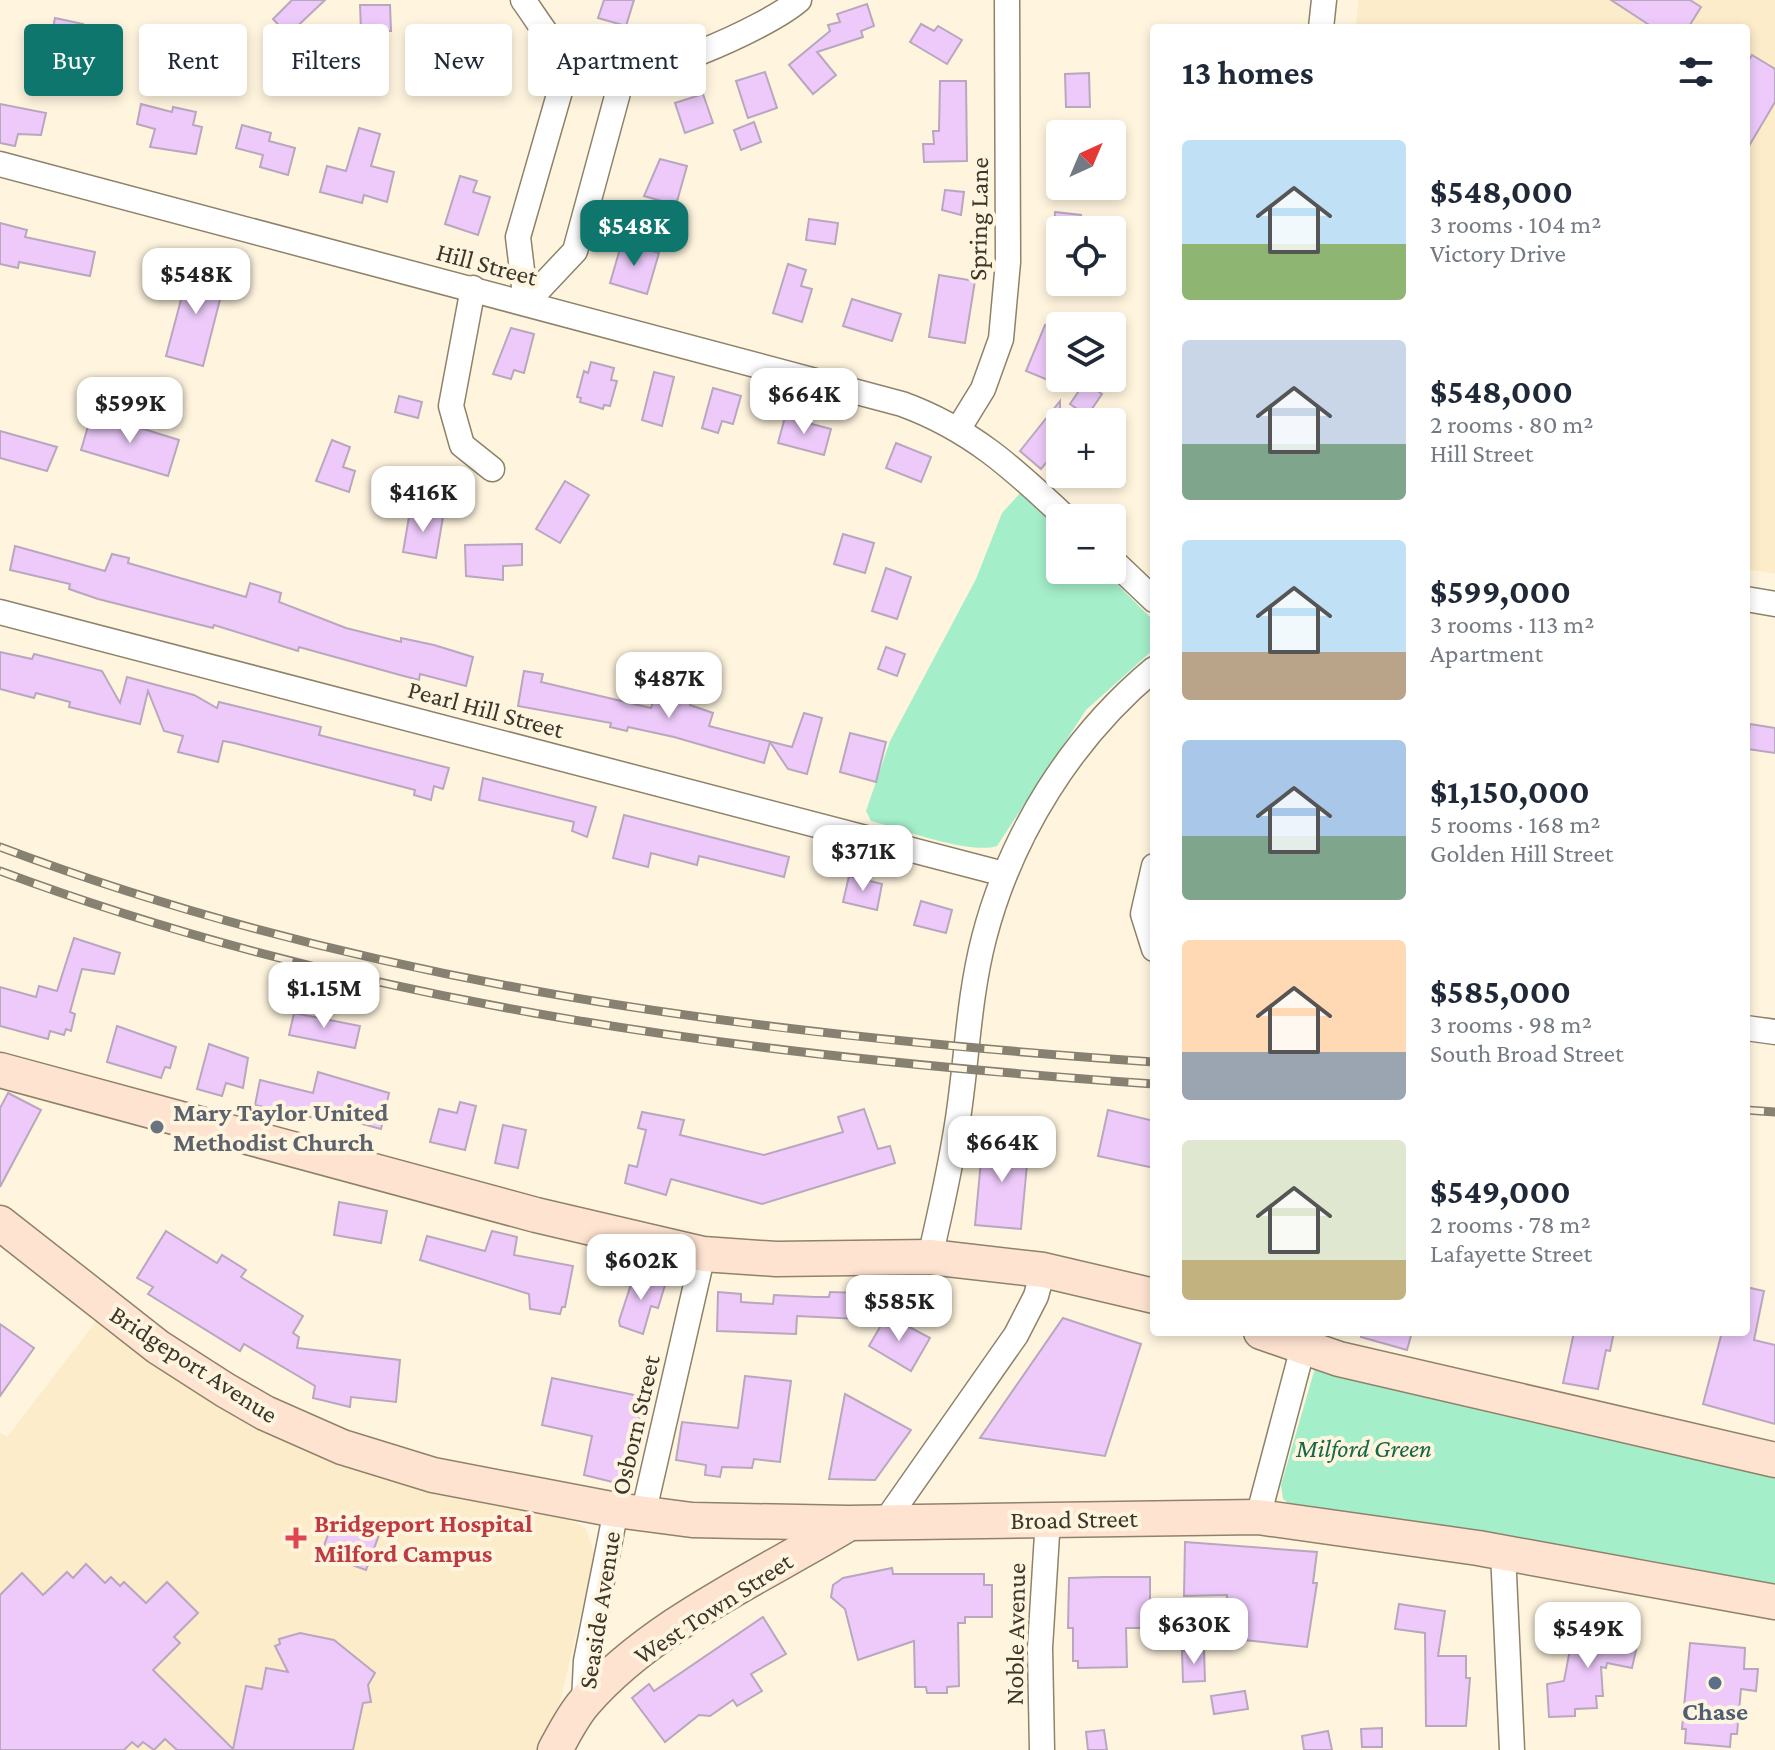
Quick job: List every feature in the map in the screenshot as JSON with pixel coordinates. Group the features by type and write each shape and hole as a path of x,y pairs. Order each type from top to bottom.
{"main road":[{"path":"0,1070 536,1215 703,1254 776,1259 930,1257 1043,1270 1150,1295"},
{"name":"Bridgeport Avenue","path":"0,1223 158,1347 225,1390 296,1427 342,1447 433,1475 630,1512"},
{"path":"1272,1336 1339,1359 1775,1460"},
{"name":"Broad Street","path":"630,1512 730,1522 848,1523 1258,1517 1503,1552 1775,1602"},
{"name":"West Town Street","path":"584,1702 624,1665 695,1614 848,1523"},
{"name":"Seaside Avenue","path":"555,1750 584,1702"}],"street":[{"path":"523,0 541,24"},
{"path":"706,48 748,33 799,0"},
{"name":"Spring Lane","path":"959,428 983,389 1001,339 1008,262 1007,0"},
{"path":"1321,24 1324,0"},
{"path":"526,303 518,237 559,96"},
{"path":"526,303 575,251 617,96"},
{"name":"Hill Street","path":"0,164 902,404 959,428 1015,470 1051,504"},
{"path":"473,288 451,406 462,445 492,469"},
{"path":"1126,573 1150,596"},
{"path":"1750,600 1775,604"},
{"name":"Pearl Hill Street","path":"0,612 1004,874"},
{"path":"930,1257 957,1126 972,990 1004,874 1039,808 1079,745 1125,693 1150,672"},
{"path":"1150,883 1143,914 1150,936"},
{"path":"1750,1029 1775,1032"},
{"name":"Osborn Street","path":"630,1512 703,1254"},
{"path":"885,1522 1016,1335 1036,1296 1043,1270"},
{"path":"1258,1517 1303,1347"},
{"name":"Seaside Avenue","path":"584,1702 586,1661 630,1512"},
{"name":"Noble Avenue","path":"1042,1750 1040,1648 1048,1518"},
{"path":"1503,1552 1512,1750"}],"shaded area":[{"path":"1358,0 1775,0 1775,574 1750,570 1750,24 1356,24"},
{"name":"Bridgeport Hospital Milford Campus","path":"97,1320 168,1374 238,1418 287,1442 377,1474 555,1513 586,1528 595,1556 560,1702 539,1750 0,1750 0,1432 7,1437"}],"green space":[{"path":"1022,491 1046,514 1046,584 1117,584 1150,617 1150,653 1086,710 997,846 985,848 953,844 871,821 866,811 890,741 976,579 1002,513"},
{"name":"Milford Green","path":"1315,1368 1775,1472 1775,1585 1654,1561 1288,1503 1283,1499 1281,1485"}],"building":[{"path":"292,0 325,0 300,24 278,24 273,19"},
{"path":"604,0 634,0 627,24 598,18"},
{"path":"1611,0 1690,0 1701,7 1690,24 1648,24"},
{"path":"867,4 874,26 861,31 863,37 817,52 836,75 813,94 789,65 830,31 828,25 840,22 837,14"},
{"path":"360,5 390,5 391,31 389,24 361,24"},
{"path":"55,18 83,24 54,24"},
{"path":"921,24 934,31 938,26 962,40 947,64 910,42"},
{"path":"1752,55 1775,69 1775,102 1750,144"},
{"path":"765,72 777,108 748,118 736,81"},
{"path":"1089,73 1090,107 1066,107 1065,74"},
{"path":"940,81 966,81 967,161 924,162 923,144 934,144 933,131 939,131"},
{"path":"704,96 713,123 685,133 675,103"},
{"path":"0,104 46,113 41,135 18,134 15,146 0,143"},
{"path":"141,104 172,112 173,107 196,112 193,125 202,127 196,154 150,147 155,129 137,124"},
{"path":"754,122 761,142 741,150 734,130"},
{"path":"242,125 271,133 269,141 295,148 288,175 260,167 263,155 236,148"},
{"path":"359,128 380,134 371,166 394,172 387,202 364,195 362,203 320,192 327,166 346,171"},
{"path":"660,159 687,166 676,205 644,196"},
{"path":"460,176 477,181 473,192 490,197 478,235 445,224"},
{"path":"945,190 964,192 961,215 942,210"},
{"path":"1055,212 1081,215 1081,216 1055,216"},
{"path":"809,219 838,223 835,244 806,240"},
{"path":"0,223 27,230 25,237 95,252 90,276 19,262 18,268 0,264"},
{"path":"622,242 659,253 647,294 610,283"},
{"path":"788,264 806,270 801,286 812,289 802,322 773,313"},
{"path":"190,266 226,276 203,366 166,356"},
{"path":"939,275 975,281 965,343 929,337"},
{"path":"852,299 901,314 892,341 843,326"},
{"path":"1045,325 1046,379 1026,371"},
{"path":"511,328 534,334 524,373 514,370 511,379 493,374"},
{"path":"591,362 614,368 611,380 617,381 610,406 604,405 603,409 580,402 581,398 577,397 584,371 588,373"},
{"path":"654,372 674,377 662,426 642,420"},
{"path":"713,388 741,396 733,424 722,421 718,433 702,428"},
{"path":"1078,392 1102,394 1092,408 1076,408 1070,404"},
{"path":"399,396 422,402 418,418 395,412"},
{"path":"92,413 179,440 168,476 81,450"},
{"path":"785,417 831,429 824,455 778,443"},
{"path":"1046,418 1046,463 1041,469 1020,451"},
{"path":"0,431 57,447 47,471 0,458"},
{"path":"332,440 350,447 343,467 355,471 349,492 316,481"},
{"path":"896,443 931,457 921,482 886,468"},
{"path":"565,481 589,495 560,543 536,529"},
{"path":"410,511 443,517 436,558 403,552"},
{"path":"843,534 874,543 865,573 834,564"},
{"path":"522,544 522,565 503,566 503,580 466,576 465,545"},
{"path":"15,546 105,571 112,554 129,558 128,563 246,597 250,583 281,593 279,602 346,628 401,642 401,638 434,645 473,657 466,686 420,674 419,680 299,647 298,651 214,625 213,628 98,599 69,589 70,584 10,570"},
{"path":"886,568 911,577 897,619 872,611"},
{"path":"886,647 905,654 897,676 878,669"},
{"path":"0,652 32,659 34,654 102,671 120,703 127,677 194,695 217,708 219,702 321,727 319,735 449,768 443,789 434,786 431,800 414,795 415,790 234,743 223,741 218,762 178,752 183,736 164,731 148,691 140,724 69,707 70,702 36,693 34,698 0,689"},
{"path":"524,671 543,674 541,682 651,708 654,699 672,703 680,673 697,678 690,705 713,713 709,726 792,747 804,713 822,718 807,774 788,769 770,742 764,763 674,737 628,727 627,731 610,727 611,723 518,706"},
{"path":"1750,724 1775,728 1775,753 1750,749"},
{"path":"850,733 886,742 876,782 840,772"},
{"path":"483,778 596,807 587,837 572,831 574,822 479,800"},
{"path":"624,815 789,857 784,877 699,856 697,865 651,853 648,867 613,858"},
{"path":"849,876 882,884 877,910 843,902"},
{"path":"921,901 952,910 946,933 914,925"},
{"path":"74,938 120,953 114,974 82,969 70,1012 75,1014 71,1031 66,1029 64,1035 50,1031 48,1039 0,1026 0,987 36,997 39,986 57,991"},
{"path":"294,1013 360,1026 355,1048 289,1035"},
{"path":"117,1026 176,1047 170,1068 165,1067 161,1078 107,1062"},
{"path":"209,1044 248,1058 243,1088 226,1083 222,1096 197,1089"},
{"path":"318,1072 389,1093 381,1129 329,1115 328,1121 255,1105 260,1080 313,1093"},
{"path":"8,1093 41,1110 0,1187 0,1108"},
{"path":"460,1102 476,1106 465,1150 430,1142 439,1109 457,1113"},
{"path":"864,1109 878,1149 890,1146 895,1163 762,1204 671,1179 666,1195 625,1183 629,1165 637,1167 646,1130 638,1128 642,1112 684,1120 680,1135 764,1155 843,1132 838,1117"},
{"path":"1108,1110 1150,1120 1150,1167 1098,1156"},
{"path":"503,1125 526,1130 518,1168 495,1163"},
{"path":"983,1139 1029,1143 1021,1229 975,1225"},
{"path":"339,1202 387,1211 381,1243 334,1235"},
{"path":"166,1231 217,1263 222,1255 246,1270 241,1277 303,1316 293,1333 299,1337 297,1348 400,1360 396,1402 351,1397 350,1407 313,1398 315,1386 244,1344 240,1351 148,1294 153,1287 137,1278"},
{"path":"492,1231 517,1237 514,1255 573,1266 565,1307 562,1307 560,1314 530,1309 529,1294 420,1260 427,1236 485,1251"},
{"path":"635,1272 666,1282 658,1308 651,1306 643,1334 620,1326 619,1321"},
{"path":"1750,1288 1764,1291 1754,1340 1775,1345 1775,1424 1703,1404 1721,1336 1750,1336"},
{"path":"718,1292 741,1294 741,1302 773,1304 774,1295 829,1297 830,1292 861,1293 859,1319 797,1316 796,1334 717,1331"},
{"path":"887,1315 930,1338 911,1371 869,1346"},
{"path":"1063,1318 1141,1344 1105,1456 980,1438"},
{"path":"0,1324 34,1348 0,1396"},
{"path":"1361,1336 1411,1336 1407,1350"},
{"path":"1573,1336 1613,1336 1610,1351 1606,1350 1598,1389 1563,1383"},
{"path":"745,1376 791,1381 780,1462 754,1459 752,1468 722,1467 720,1477 705,1475 706,1465 676,1460 682,1422 738,1428"},
{"path":"552,1378 644,1397 625,1485 584,1475 592,1436 542,1425"},
{"path":"845,1394 911,1430 875,1480 829,1479"},
{"path":"334,1518 379,1535 366,1570 321,1554"},
{"path":"1185,1542 1317,1552 1313,1583 1317,1583 1307,1647 1226,1638 1227,1595 1184,1596"},
{"path":"86,1564 105,1583 111,1577 120,1586 124,1582 146,1603 167,1582 198,1613 174,1637 180,1643 153,1670 233,1749 246,1686 262,1689 266,1668 288,1672 275,1646 280,1644 279,1639 300,1633 334,1640 375,1673 368,1685 371,1702 363,1703 353,1750 177,1750 165,1739 154,1750 143,1742 138,1747 132,1742 124,1750 0,1750 0,1595 22,1573 43,1595 67,1572 73,1578"},
{"path":"892,1568 893,1574 984,1574 984,1585 992,1585 992,1617 965,1617 965,1623 958,1623 959,1686 947,1687 947,1693 927,1693 926,1687 915,1687 914,1641 858,1660 845,1609 831,1597 833,1585 843,1578"},
{"path":"1150,1577 1150,1628 1126,1628 1127,1667 1078,1668 1078,1661 1073,1661 1073,1628 1068,1628 1069,1578"},
{"path":"1399,1604 1445,1611 1438,1656 1466,1656 1466,1678 1470,1678 1466,1726 1426,1726 1425,1633 1395,1629"},
{"path":"763,1617 786,1654 751,1674 762,1691 737,1706 733,1700 710,1716 699,1715 665,1742 632,1698 649,1684 654,1691"},
{"path":"1587,1624 1603,1628 1603,1632 1614,1636 1638,1641 1632,1668 1607,1663 1606,1668 1601,1667 1603,1696 1596,1696 1597,1708 1575,1709 1575,1716 1549,1717 1547,1684 1564,1681 1574,1628 1586,1630"},
{"path":"1690,1643 1745,1648 1744,1669 1758,1669 1756,1691 1741,1689 1737,1734 1731,1734 1730,1747 1685,1743 1686,1729 1682,1729"},
{"path":"1204,1650 1205,1681 1183,1682 1182,1651"},
{"path":"1245,1691 1248,1709 1214,1714 1211,1696"},
{"path":"1382,1728 1382,1747 1362,1747 1361,1729"},
{"path":"1104,1730 1107,1750 1088,1750 1086,1732"},
{"path":"1328,1731 1332,1750 1304,1750 1302,1736"}],"railway":[{"path":"0,847 140,895 282,936 425,969 569,997 860,1037 1150,1062"},
{"path":"0,871 140,919 282,959 425,992 569,1019 860,1059 1150,1084"},
{"path":"1750,1110 1775,1112"}],"place":[{"name":"Mary Taylor United Methodist Church","path":"157,1127"},
{"name":"Bridgeport Hospital Milford Campus","path":"296,1538"},
{"name":"Chase","path":"1715,1683"}]}
